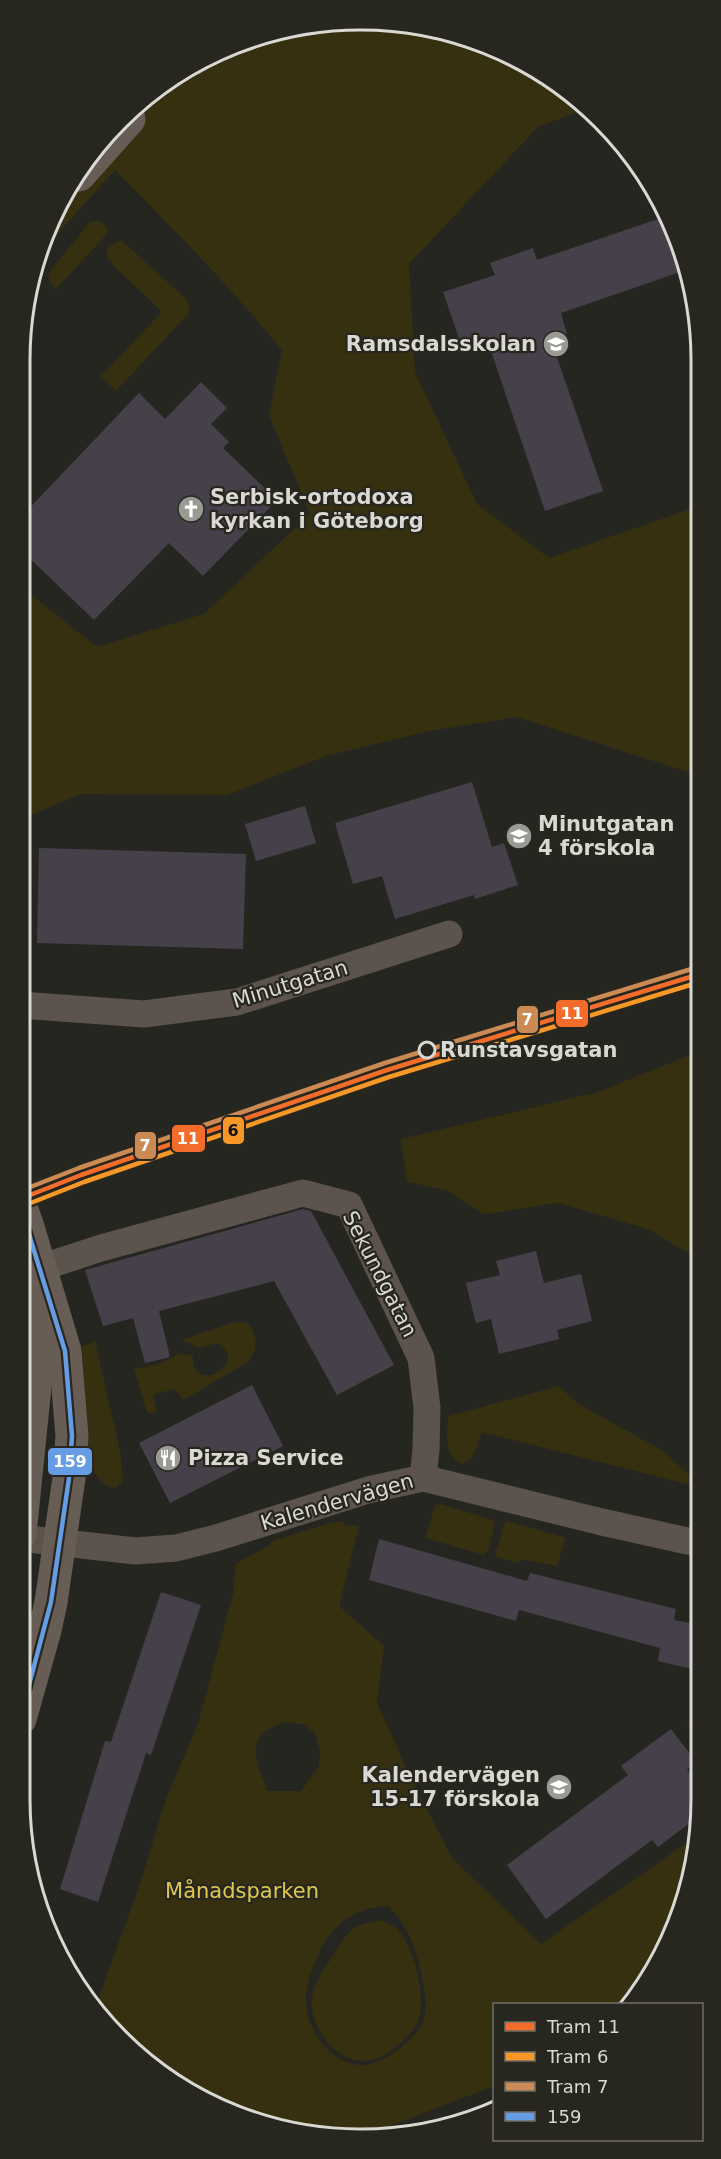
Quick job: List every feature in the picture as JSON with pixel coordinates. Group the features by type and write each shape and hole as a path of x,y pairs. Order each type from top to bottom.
{"street":[{"name":"Minutgatan","path":"30,1006 144,1014 237,1002 448,934"},
{"name":"Sekundgatan","path":"40,1269 101,1248 303,1193 349,1205 421,1358 427,1408 423,1478"},
{"path":"30,1237 65,1351 72,1436 69,1478 35,1538"},
{"path":"30,1683 45,1630 35,1538 40,1269"},
{"name":"Kalendervägen","path":"35,1538 135,1551 176,1548 216,1538 368,1490 423,1478 691,1543"}],"green space":[{"path":"382,31 446,41 487,55 526,74 562,98 578,112 538,127 409,264 415,372 477,504 549,558 691,509 691,773 517,717 429,731 326,756 227,795 81,794 30,816 30,594 97,647 204,614 310,514 269,415 282,350 201,258 115,170 54,238 74,195 98,159 127,127 159,98 195,74 234,55 275,41 317,33"},
{"path":"100,221 108,231 105,236 56,289 48,278 51,270 90,222"},
{"path":"121,240 184,297 189,304 189,313 116,391 101,376 162,312 109,261 106,253 110,246"},
{"path":"691,1055 691,1255 648,1229 558,1203 484,1214 446,1190 407,1182 401,1139 598,1092"},
{"path":"231,1323 249,1324 255,1338 254,1352 248,1362 185,1399 182,1399 176,1389 157,1393 153,1396 157,1412 152,1414 147,1412 134,1368 158,1364 179,1354 193,1356 193,1364 200,1374 212,1375 228,1362 224,1349 217,1343 199,1348 182,1340"},
{"path":"95,1341 120,1451 123,1481 116,1488 103,1483 89,1465 82,1347"},
{"path":"559,1386 577,1403 663,1451 691,1477 691,1485 482,1432 471,1458 462,1464 452,1457 449,1451 447,1430 449,1416"},
{"path":"440,1504 493,1520 495,1524 488,1550 484,1555 425,1538 434,1509"},
{"name":"Månadsparken","path":"344,1521 344,1525 359,1526 339,1606 384,1646 377,1703 410,1776 452,1858 541,1944 688,1842 680,1884 666,1925 647,1964 620,2003 493,2003 493,2086 386,2128 339,2128 296,2123 234,2104 195,2085 159,2061 127,2032 98,2000 139,1887 166,1799 198,1724 233,1594 236,1563 271,1545 270,1542 326,1524","holes":["284,1722 303,1724 315,1733 320,1750 319,1766 301,1791 267,1791 257,1759 257,1742 271,1728","389,1906 410,1936 421,1971 426,2006 424,2020 411,2039 385,2058 367,2065 347,2062 327,2049 313,2030 306,2007 310,1974 330,1934 346,1919 366,1910"]},
{"path":"507,1521 563,1537 565,1539 557,1566 522,1559 518,1563 495,1556"},
{"path":"380,1920 396,1928 408,1946 420,1988 420,2014 412,2031 389,2052 373,2060 355,2060 336,2051 322,2034 313,2014 313,1993 321,1974 346,1936 358,1926"}],"building":[{"path":"659,219 679,272 561,313 567,334 551,340 603,491 545,511 487,339 462,347 443,292 495,275 490,263 533,248 537,260"},
{"name":"Serbisk-ortodoxa kyrkan i Göteborg","path":"201,382 227,408 211,424 229,442 223,448 277,500 203,576 169,543 94,620 30,559 30,507 139,393 165,419"},
{"path":"472,782 492,847 504,843 518,885 475,899 474,895 395,919 382,876 353,884 335,823"},
{"path":"305,806 316,843 256,861 245,824"},
{"path":"39,848 246,854 243,949 37,943"},
{"path":"303,1209 311,1211 394,1365 337,1395 274,1281 159,1311 170,1357 145,1363 133,1318 103,1326 85,1270"},
{"path":"536,1251 544,1283 581,1274 592,1321 557,1330 559,1339 499,1354 491,1319 476,1323 466,1283 500,1275 496,1261"},
{"path":"252,1385 283,1446 170,1503 139,1443"},
{"path":"379,1539 527,1581 530,1573 676,1609 674,1620 691,1623 691,1669 658,1661 660,1648 519,1610 516,1621 369,1580"},
{"path":"161,1592 201,1605 151,1755 146,1753 98,1902 60,1889 105,1741 111,1742"},
{"path":"671,1729 691,1755 691,1766 687,1769 691,1775 690,1823 658,1847 652,1840 546,1919 507,1865 628,1775 621,1766"}],"tram line":[{"name":"7","path":"30,1187 79,1168 385,1063 691,969"},
{"name":"11","path":"30,1195 81,1175 387,1070 691,977"},
{"name":"6","path":"30,1203 84,1182 389,1077 691,985"}],"transit line":[{"name":"159","path":"30,1237 65,1351 72,1436 69,1478 51,1602 30,1681"}],"place":[{"name":"Ramsdalsskolan","path":"556,344"},
{"name":"Serbisk-ortodoxa kyrkan i Göteborg","path":"191,509"},
{"name":"Minutgatan 4 förskola","path":"519,836"},
{"name":"Runstavsgatan","path":"427,1050"},
{"name":"Pizza Service","path":"168,1458"},
{"name":"Kalendervägen 15-17 förskola","path":"559,1787"}]}
